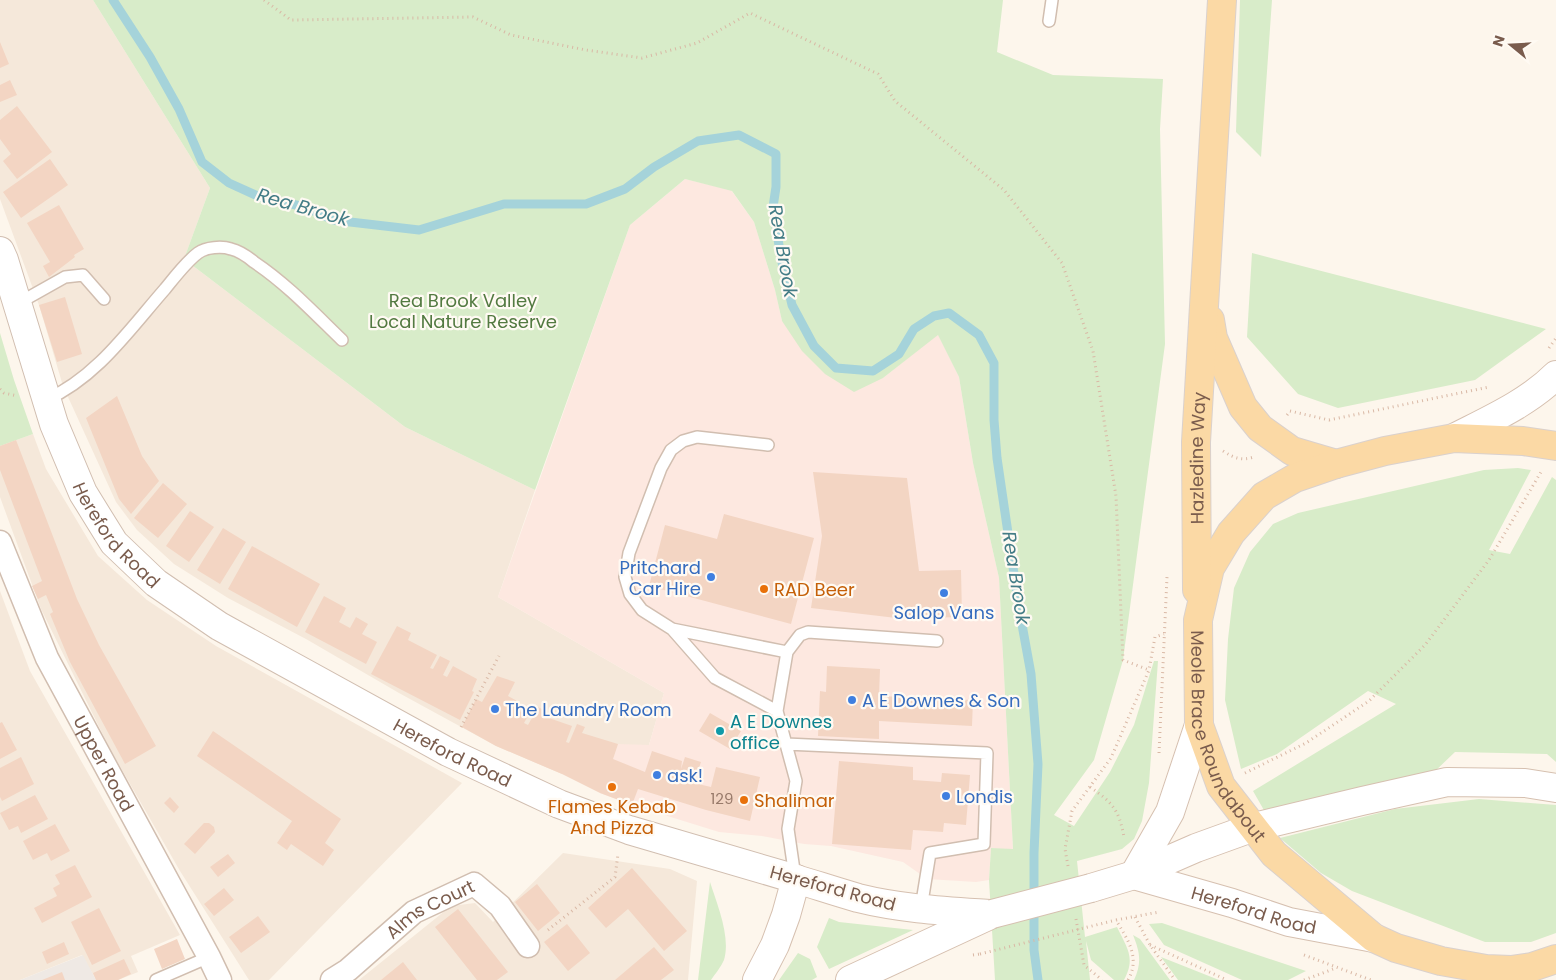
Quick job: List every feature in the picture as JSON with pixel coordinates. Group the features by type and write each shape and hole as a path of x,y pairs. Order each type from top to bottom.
{"main road":[{"name":"Hazledine Way","path":"1198,620 1196,442 1222,0"},
{"name":"Hereford Road","path":"0,251 17,304 34,398 54,424 83,493 114,543 156,583 219,626 448,752 559,804 629,830 859,898 921,908 992,914 1134,875 1232,903 1289,922 1374,938"},
{"name":"Hazledine Way","path":"1204,294 1213,338 1243,407 1260,428 1292,451 1336,464"},
{"path":"1454,438 1501,414 1533,394 1556,375"},
{"name":"Meole Brace Roundabout","path":"1556,446 1523,440 1454,438 1385,451 1336,464 1295,478 1264,496 1231,533 1210,568 1198,620 1199,725 1221,786 1274,854 1374,938 1448,971 1511,970 1532,967 1556,960"},
{"path":"1134,875 1170,812 1199,725"},
{"path":"1134,875 1196,848 1254,827 1447,782 1525,783 1556,788"},
{"path":"757,980 775,945 796,879"},
{"path":"850,980 992,914"}],"street":[{"name":"Upper Road","path":"1,545 47,658 220,980"},
{"name":"Alms Court","path":"345,977 414,912 474,884 500,906 528,946"},
{"path":"1535,980 1556,960"}],"lane":[{"path":"1049,21 1052,0"},
{"path":"34,398 63,392 82,379 103,361 175,277 199,253 208,249 232,249 247,256 269,272 342,340"},
{"path":"17,304 65,277 84,275 104,299"},
{"path":"768,445 697,437 683,441 671,450 661,468 629,553 626,577 630,594 642,610 672,629 715,678 777,711"},
{"path":"672,629 788,652"},
{"path":"796,879 788,829 796,780 777,711 788,652 800,635 808,632 937,641"},
{"path":"786,744 987,753 984,844 930,853 921,908"},
{"path":"156,980 209,957"}],"path":[{"path":"264,0 291,20 473,17 511,35 586,50 642,58 697,43 750,13 878,74 895,101 1004,190 1062,263 1094,351 1116,496 1123,660 1149,670"},
{"path":"1290,411 1328,420 1494,386"},
{"path":"0,389 4,393 34,398"},
{"path":"1220,448 1233,458 1248,459 1258,456"},
{"path":"1241,775 1306,743 1369,701 1425,645 1489,560 1541,472"},
{"path":"1072,811 1111,758 1149,670 1156,637 1164,634 1158,760"},
{"path":"459,732 499,656"},
{"path":"1090,787 1116,808 1124,838"},
{"path":"528,946 615,877 618,851"},
{"path":"1135,916 1150,945 1175,980"},
{"path":"980,954 1124,918"},
{"path":"1116,920 1134,953 1131,976 1128,980"},
{"path":"1150,945 1227,980"},
{"path":"1084,965 1102,980"},
{"path":"1304,980 1336,967"}],"shaded area":[{"path":"0,0 93,0 210,188 184,259 405,427 535,490 498,597 664,693 649,745 613,759 562,774 496,746 306,639 228,598 174,564 137,530 116,502 63,386 39,305 0,199"},
{"path":"685,179 731,190 754,222 775,290 782,321 883,378 938,334 959,377 973,463 999,578 1013,850 991,848 989,880 976,882 927,879 903,862 831,846 719,832 600,793 618,744 649,745 664,693 498,597 630,225"},
{"path":"33,434 46,469 98,556 147,600 216,646 462,783 269,980 249,980 180,871 110,749 41,609 0,497 0,446"},
{"path":"0,591 30,671 180,935 131,956 138,972 118,980 96,980 82,955 20,980 0,980"},
{"path":"563,853 670,869 697,881 688,980 359,980 451,906 475,903 493,922"},
{"path":"83,955 96,980 20,980"}],"green space":[{"name":"Rea Brook Valley Local Nature Reserve","path":"93,0 1003,0 997,52 1053,75 1163,79 1160,129 1165,344 1123,660 1094,760 1054,815 1074,826 1110,772 1134,725 1154,661 1158,661 1149,783 1142,821 1134,839 1122,849 1077,861 1085,937 1117,927 1127,947 1130,959 1128,972 1124,980 1114,980 1091,960 1086,941 1090,980 995,980 989,880 991,848 1013,849 999,578 973,463 959,377 938,335 883,378 854,392 825,374 802,351 782,321 775,290 754,222 732,191 685,179 630,225 535,490 405,427 184,259 210,188"},
{"path":"1240,0 1272,0 1261,157 1236,132"},
{"path":"1252,253 1546,329 1475,380 1338,408 1298,394 1247,337"},
{"path":"0,333 33,434 0,446"},
{"path":"1518,468 1531,470 1489,550 1510,554 1552,477 1556,480 1556,762 1547,754 1455,752 1431,775 1269,819 1253,791 1396,704 1368,691 1277,754 1241,769 1225,700 1228,639 1234,588 1250,552 1273,524 1298,513 1484,470"},
{"path":"1479,799 1556,805 1556,933 1531,942 1485,942 1352,891 1321,873 1280,838 1395,809"},
{"path":"710,882 722,921 726,951 723,963 711,980 698,980"},
{"path":"829,918 839,922 913,930 829,969 817,947"},
{"path":"1162,923 1306,971 1288,980 1242,980 1164,945 1149,924"},
{"path":"1133,935 1140,939 1170,980 1134,980 1139,958"},
{"path":"798,953 810,959 817,977 812,980 779,980"},
{"path":"1161,957 1219,980 1178,980"}],"building":[{"path":"0,42 9,64 0,68"},
{"path":"10,80 17,95 0,102 0,85"},
{"path":"17,106 52,152 17,179 3,161 11,154 0,139 0,120"},
{"path":"50,159 68,185 21,218 3,192"},
{"path":"59,205 84,249 74,255 75,257 49,277 43,266 50,262 27,223"},
{"path":"65,297 82,354 57,362 39,305"},
{"path":"117,396 142,456 159,481 131,514 119,499 86,418"},
{"path":"16,440 77,599 99,645 156,746 125,764 70,662 50,614 53,612 46,595 38,599 32,586 42,581 0,470 0,446"},
{"path":"813,472 907,478 919,571 961,570 962,617 920,618 922,621 811,608 822,536"},
{"path":"163,483 187,504 158,538 134,518"},
{"path":"190,511 214,527 189,562 166,546"},
{"path":"724,514 814,538 791,624 649,586 665,525 717,539"},
{"path":"223,528 246,542 220,584 197,570"},
{"path":"252,546 320,584 297,627 228,589"},
{"path":"324,596 346,608 339,622 350,628 356,617 368,624 362,634 377,642 366,664 305,632"},
{"path":"397,626 411,633 408,640 437,655 430,668 433,669 440,656 450,661 443,675 447,677 453,666 477,679 472,691 474,692 460,720 371,674"},
{"path":"827,666 880,669 879,696 973,700 972,726 879,721 879,739 818,736 820,691 826,692"},
{"path":"497,676 515,682 508,696 519,702 515,710 529,714 524,723 528,725 538,707 548,712 546,717 572,726 566,742 569,743 577,724 585,727 582,733 618,744 613,759 645,772 652,751 682,761 681,769 685,757 701,762 694,783 711,787 716,767 760,777 750,821 706,810 638,789 632,805 600,793 562,774 496,746 462,727 476,699 482,702"},
{"name":"A E Downes office","path":"710,713 741,731 730,749 699,731"},
{"path":"2,722 17,750 0,759 0,723"},
{"path":"213,731 341,819 325,843 334,850 323,866 291,844 287,850 277,843 292,821 197,756"},
{"path":"21,757 34,784 2,801 0,797 0,768"},
{"path":"839,761 913,767 913,780 941,782 942,773 970,775 966,825 944,823 943,832 913,830 911,850 832,844"},
{"path":"35,795 48,819 21,833 18,826 9,830 0,813"},
{"path":"170,797 179,807 174,813 164,803"},
{"path":"204,823 209,823 214,827 215,832 195,854 184,844"},
{"path":"55,824 70,851 51,861 47,853 33,860 23,841"},
{"path":"228,854 235,863 218,877 210,867"},
{"path":"75,865 92,897 42,923 34,908 57,896 53,888 60,884 55,875"},
{"path":"632,868 687,931 664,951 628,909 606,928 588,908"},
{"path":"537,884 560,913 538,931 515,902"},
{"path":"224,888 234,900 214,916 204,904"},
{"path":"99,908 121,951 92,965 71,922"},
{"path":"458,909 508,972 497,980 477,980 435,927"},
{"path":"258,916 270,932 241,953 229,937"},
{"path":"567,924 590,953 568,971 544,942"},
{"path":"177,939 185,959 162,969 154,949"},
{"path":"64,942 69,954 47,964 42,952"},
{"path":"654,947 674,970 661,980 615,980"},
{"path":"124,959 131,974 118,980 96,980 93,973"},
{"path":"403,962 417,980 381,980"},
{"path":"62,972 65,980 42,980"}],"waterway":[{"name":"Rea Brook","path":"113,0 150,57 179,109 202,162 229,183 260,197 305,207 333,220 419,230 504,204 586,204 625,189 654,167 698,141 739,135 776,154 776,187 773,207 781,258 792,305 814,346 836,368 873,371 899,354 914,329 934,316 949,313 979,335 994,363 994,420 997,458 1019,608 1031,674 1038,764 1034,853 1034,950 1038,980"}],"place":[{"name":"Pritchard Car Hire","path":"711,577"},
{"name":"RAD Beer","path":"764,589"},
{"name":"Salop Vans","path":"944,593"},
{"name":"A E Downes & Son","path":"852,700"},
{"name":"The Laundry Room","path":"495,709"},
{"name":"A E Downes office","path":"720,731"},
{"name":"ask!","path":"657,775"},
{"name":"Flames Kebab And Pizza","path":"612,787"},
{"name":"Londis","path":"946,796"},
{"name":"Shalimar","path":"744,800"}]}
